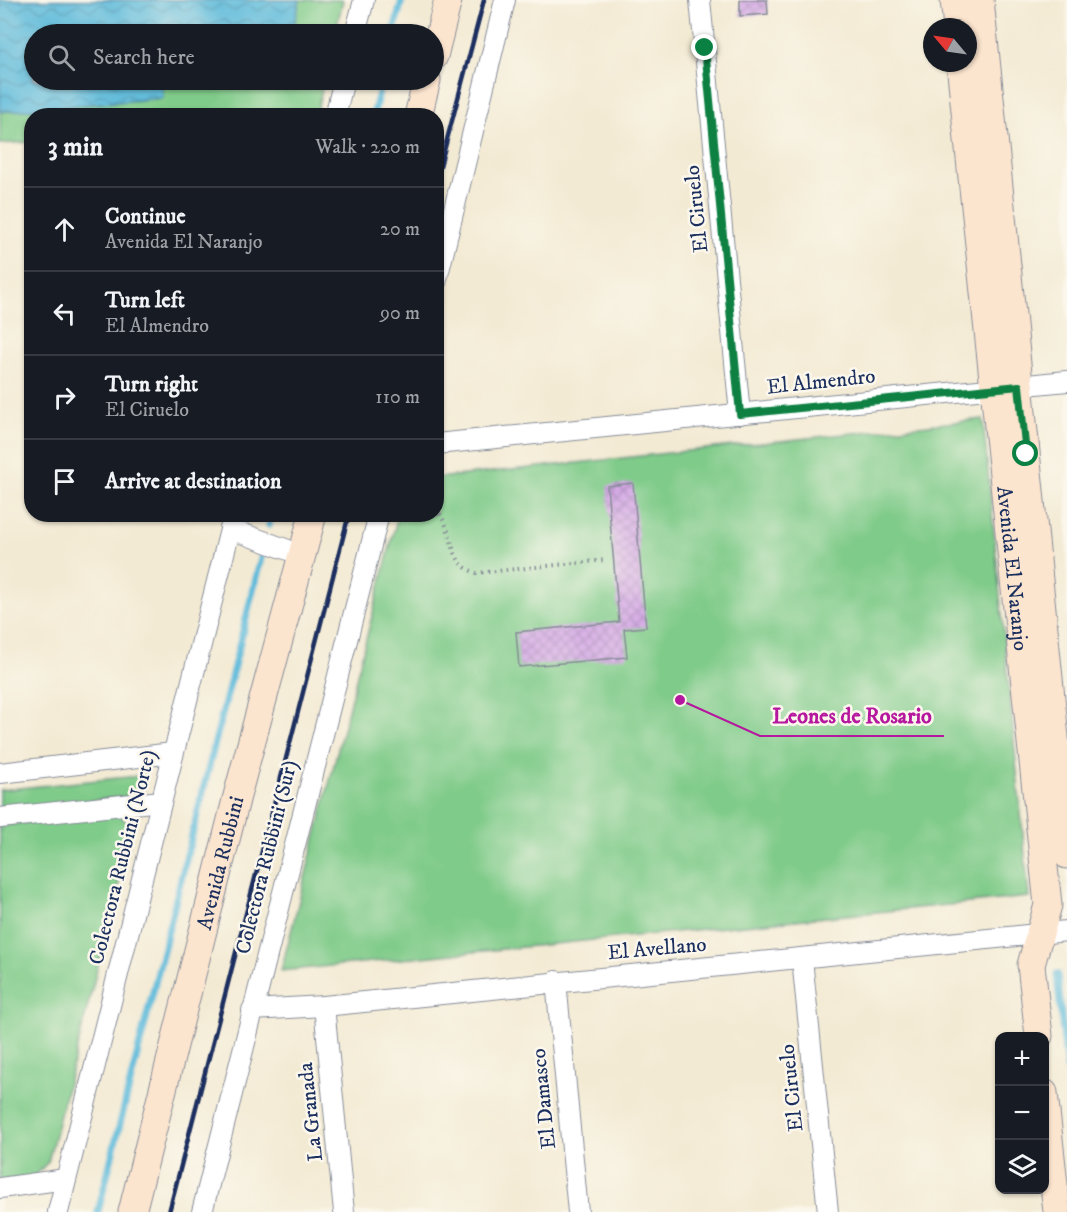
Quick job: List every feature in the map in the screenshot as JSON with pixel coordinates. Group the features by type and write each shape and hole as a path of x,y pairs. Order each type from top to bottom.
{"street":[{"path":"358,24 364,0"},
{"path":"442,24 448,0"},
{"path":"444,250 505,0"},
{"name":"El Ciruelo","path":"700,0 740,414"},
{"path":"954,0 956,18"},
{"name":"Avenida El Naranjo","path":"980,0 1007,387 1048,905 1031,966 1039,1032"},
{"name":"Avenida El Naranjo","path":"961,72 1007,387 1067,855"},
{"path":"336,108 341,90"},
{"path":"420,108 424,90"},
{"name":"El Almendro","path":"444,443 1067,381"},
{"path":"232,522 302,555"},
{"name":"Colectora Rubbini (Norte)","path":"58,1212 232,522"},
{"name":"Avenida Rubbini","path":"132,1212 234,807 311,522"},
{"name":"Colectora Rubbini (Sur)","path":"202,1212 377,522"},
{"path":"0,773 173,753"},
{"path":"0,818 161,801"},
{"name":"El Avellano","path":"252,1010 324,1006 556,981 1067,932"},
{"name":"El Ciruelo","path":"802,959 828,1212"},
{"name":"El Damasco","path":"556,981 578,1212"},
{"name":"La Granada","path":"324,1006 344,1212"},
{"path":"1049,1139 1057,1212"},
{"path":"0,1188 66,1179"}],"path":[{"path":"444,518 447,521 456,560 470,571 477,573 606,560"}],"green space":[{"path":"0,0 343,0 337,24 24,24 24,90 322,90 318,108 24,108 24,142 0,144"},
{"path":"983,419 1029,897 281,971 396,522 444,522 444,477"},
{"path":"147,775 142,795 0,811 0,790"},
{"path":"109,814 120,815 129,825 130,840 48,1162 34,1177 0,1181 0,825"}],"water":[{"path":"0,0 300,0 294,24 24,24 24,90 163,90 163,98 24,108 24,110 0,112"}],"building":[{"path":"740,0 767,0 768,14 740,16"},
{"path":"633,483 646,627 624,629 627,657 519,667 516,632 619,622 607,486"}],"waterway":[{"path":"396,24 402,0"},
{"path":"375,108 380,90"},
{"path":"98,1212 261,558"},
{"path":"1057,974 1067,1068"}],"railway":[{"path":"444,151 484,0"},
{"path":"169,1212 347,522"}],"place":[{"name":"Leones de Rosario","path":"680,700"}],"route":[{"path":"705,48 740,414 1019,386 1026,454"}]}
